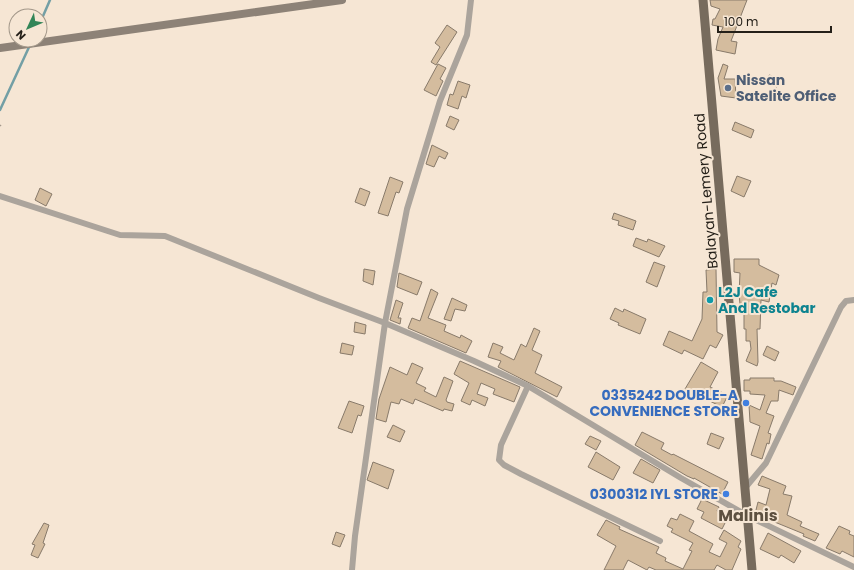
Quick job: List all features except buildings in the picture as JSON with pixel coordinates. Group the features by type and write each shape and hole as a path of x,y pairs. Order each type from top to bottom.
{"main road":[{"path":"0,48 342,0"},
{"name":"Balayan-Lemery Road","path":"703,0 752,570"}],"street":[{"path":"352,570 355,536 385,323 407,209 440,101 467,34 471,0"},
{"path":"0,196 120,235 165,236 385,323 528,386 681,478 748,516 854,567"},
{"path":"745,488 766,463 841,307 846,301 854,300"},
{"path":"528,386 502,445 499,460 504,465 660,541"}],"waterway":[{"path":"47,8 50,0"},
{"path":"0,110 29,48"}],"place":[{"name":"Nissan Satelite Office","path":"728,88"},
{"name":"L2J Cafe And Restobar","path":"710,300"},
{"name":"0335242 DOUBLE-A CONVENIENCE STORE","path":"746,403"},
{"name":"0300312 IYL STORE","path":"726,494"}],"district":[{"name":"Malinis","path":"748,515"}]}
